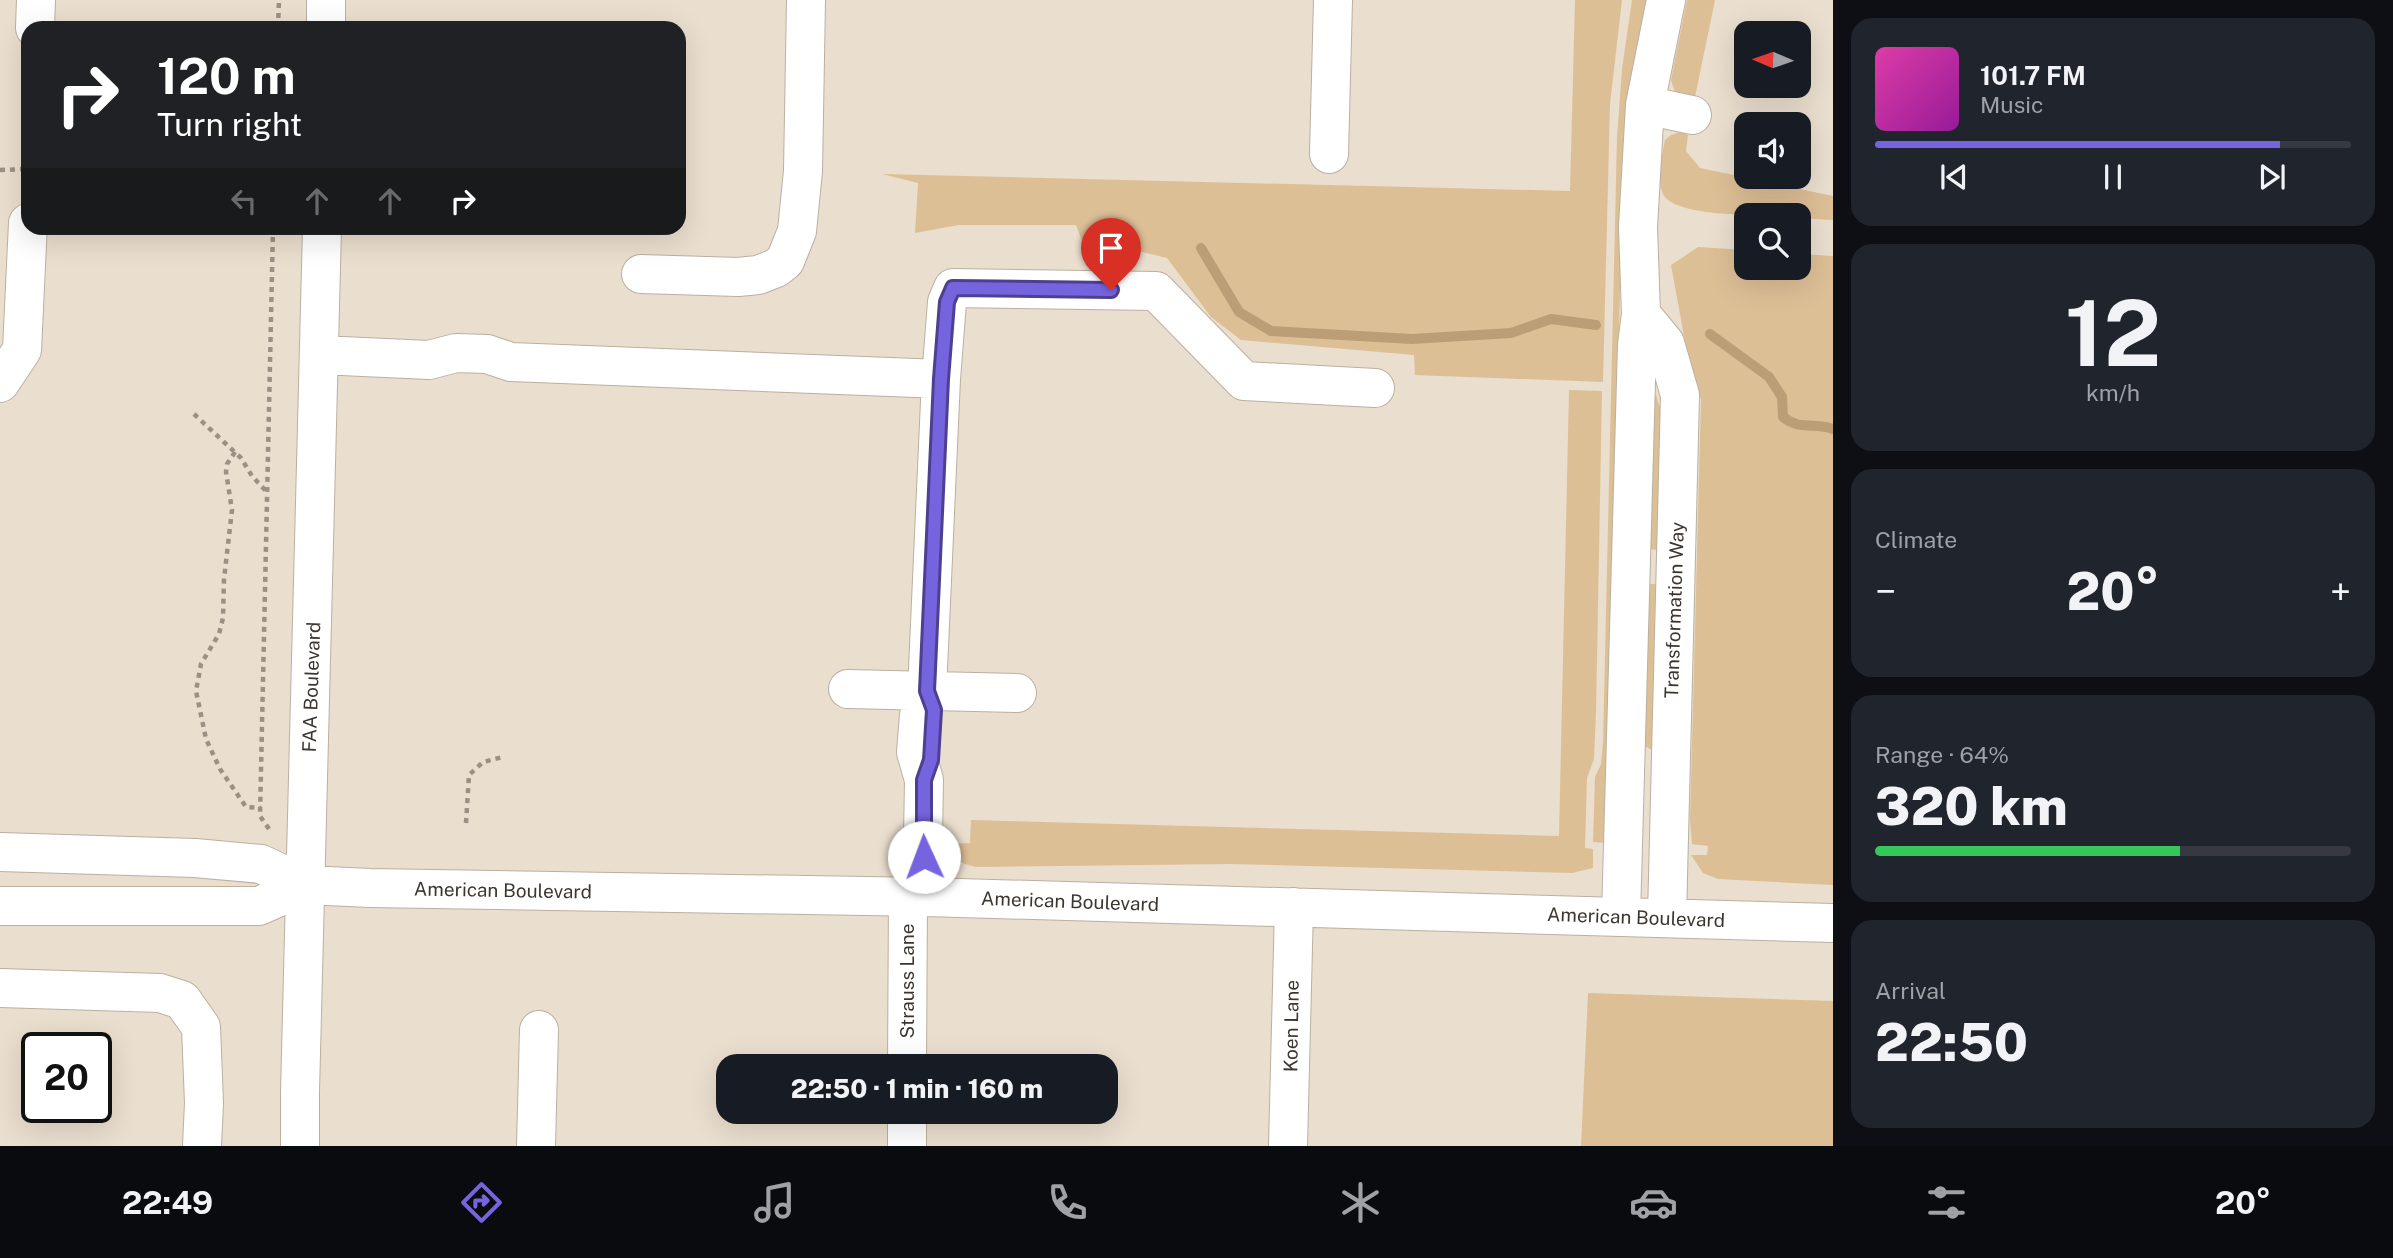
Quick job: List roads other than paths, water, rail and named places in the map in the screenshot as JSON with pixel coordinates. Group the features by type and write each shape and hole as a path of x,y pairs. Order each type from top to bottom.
{"street":[{"path":"35,21 36,0"},
{"path":"326,0 326,21"},
{"path":"641,274 738,277 758,275 776,268 792,250 797,231 803,171 806,0"},
{"path":"1329,154 1333,0"},
{"path":"1621,916 1637,345 1641,314 1638,227 1646,105 1666,0"},
{"path":"1646,105 1692,115"},
{"path":"0,383 22,350 27,235"},
{"name":"FAA Boulevard","path":"300,1146 322,235"},
{"name":"Strauss Lane","path":"908,1054 923,837 924,780 931,760 934,710 927,691 941,379 947,302 953,288 1156,291 1244,381 1375,388"},
{"name":"Transformation Way","path":"1641,314 1665,343 1680,395 1667,917"},
{"path":"320,355 429,360 457,353 487,354 512,362 941,379"},
{"path":"848,689 1017,693"},
{"name":"American Boulevard","path":"0,852 195,858 261,864 306,885 384,889 917,897 1833,923"},
{"name":"American Boulevard","path":"0,906 259,906 306,885"},
{"name":"Koen Lane","path":"1288,1146 1294,907"},
{"path":"0,988 160,993 182,1000 201,1027 204,1103 202,1146"},
{"path":"536,1146 539,1030"},
{"path":"907,1124 907,1146"}],"waterway":[{"path":"1201,248 1239,312 1271,331 1412,339 1511,333 1551,319 1596,325"},
{"path":"1710,334 1769,377 1782,397 1783,417 1796,424 1833,429"}]}
